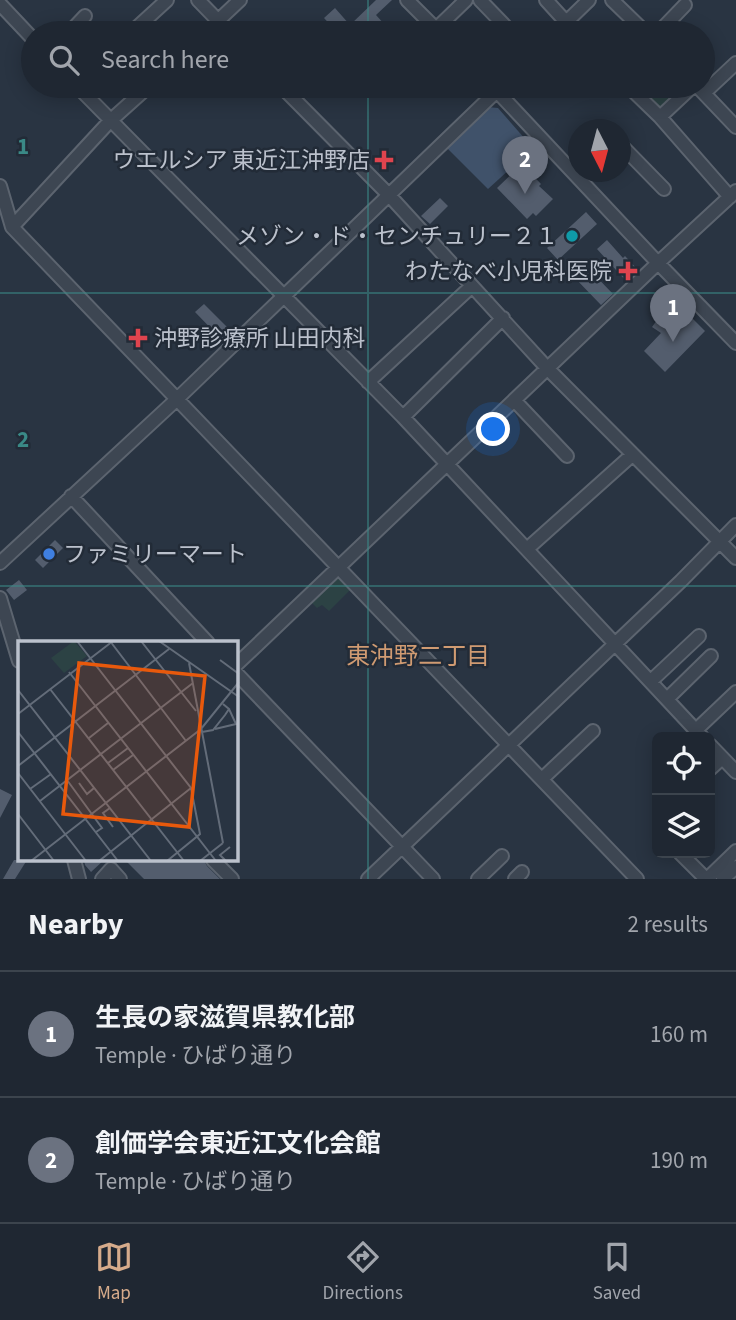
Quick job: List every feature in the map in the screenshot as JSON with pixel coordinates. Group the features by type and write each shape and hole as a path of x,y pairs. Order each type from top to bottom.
{"street":[{"path":"144,21 167,0"},
{"path":"198,0 218,21 240,0"},
{"path":"407,0 428,21"},
{"path":"447,21 466,0"},
{"path":"480,0 500,21"},
{"path":"546,0 564,21"},
{"path":"568,21 589,0"},
{"path":"612,0 634,21"},
{"path":"0,4 21,26"},
{"path":"670,21 685,5"},
{"path":"80,21 85,16"},
{"path":"715,77 736,63"},
{"path":"88,98 403,417 697,732"},
{"path":"12,227 110,121 136,98"},
{"path":"293,98 388,194 548,369 736,558"},
{"path":"0,563 176,400 486,98"},
{"path":"506,98 568,158"},
{"path":"238,663 733,194 640,98"},
{"path":"660,117 685,98"},
{"path":"708,98 736,127"},
{"path":"631,154 664,189"},
{"path":"589,182 658,263 736,343"},
{"path":"0,186 12,227 637,879"},
{"path":"368,382 472,286"},
{"path":"403,417 503,318"},
{"path":"514,400 567,456"},
{"path":"527,549 632,455"},
{"path":"71,496 206,641"},
{"path":"368,879 736,525"},
{"path":"0,598 18,656"},
{"path":"651,681 699,636"},
{"path":"667,699 711,656"},
{"path":"238,675 433,879"},
{"path":"701,732 736,692"},
{"path":"542,778 593,731"},
{"path":"715,749 731,763"},
{"path":"685,858 706,879 736,851"},
{"path":"478,879 502,856"},
{"path":"75,862 79,879"},
{"path":"215,862 232,879"},
{"path":"723,879 736,867"},
{"path":"102,879 111,869 120,879"}],"green space":[{"path":"672,98 662,107 656,107 650,100"},
{"path":"338,575 350,590 329,611 322,605 317,608 310,601"}],"water":[{"path":"487,107 498,108 533,148 488,189 447,148"}],"building":[{"path":"376,0 392,0 376,15 381,21 354,21"},
{"path":"335,8 346,21 327,21 324,18"},
{"path":"522,164 553,199 536,216 533,213 527,219 497,188"},
{"path":"440,198 448,206 430,224 421,216"},
{"name":"メゾン・ド・センチュリー２１","path":"586,212 597,224 558,260 547,248"},
{"path":"607,240 638,270 626,281 597,249"},
{"path":"585,265 613,294 601,305 573,276"},
{"path":"204,304 233,333 224,342 195,312"},
{"path":"685,311 705,331 665,372 644,351 661,333 652,327 657,320 667,327"},
{"name":"ファミリーマート","path":"55,540 63,548 43,568 35,560"},
{"path":"19,580 27,590 14,600 6,590"},
{"path":"0,789 12,795 0,818"},
{"path":"14,860 26,862 15,879 3,879"},
{"path":"84,862 102,862 91,872"},
{"path":"127,862 205,862 220,879 144,879"}],"place":[{"name":"ウエルシア 東近江沖野店","path":"384,160"},
{"name":"創価学会東近江文化会館","path":"525,194"},
{"name":"メゾン・ド・センチュリー２１","path":"572,236"},
{"name":"わたなべ小児科医院","path":"628,271"},
{"name":"沖野診療所 山田内科","path":"138,338"},
{"name":"生長の家滋賀県教化部","path":"673,342"},
{"name":"ファミリーマート","path":"49,554"}],"district":[{"name":"東沖野二丁目","path":"418,656"}]}
